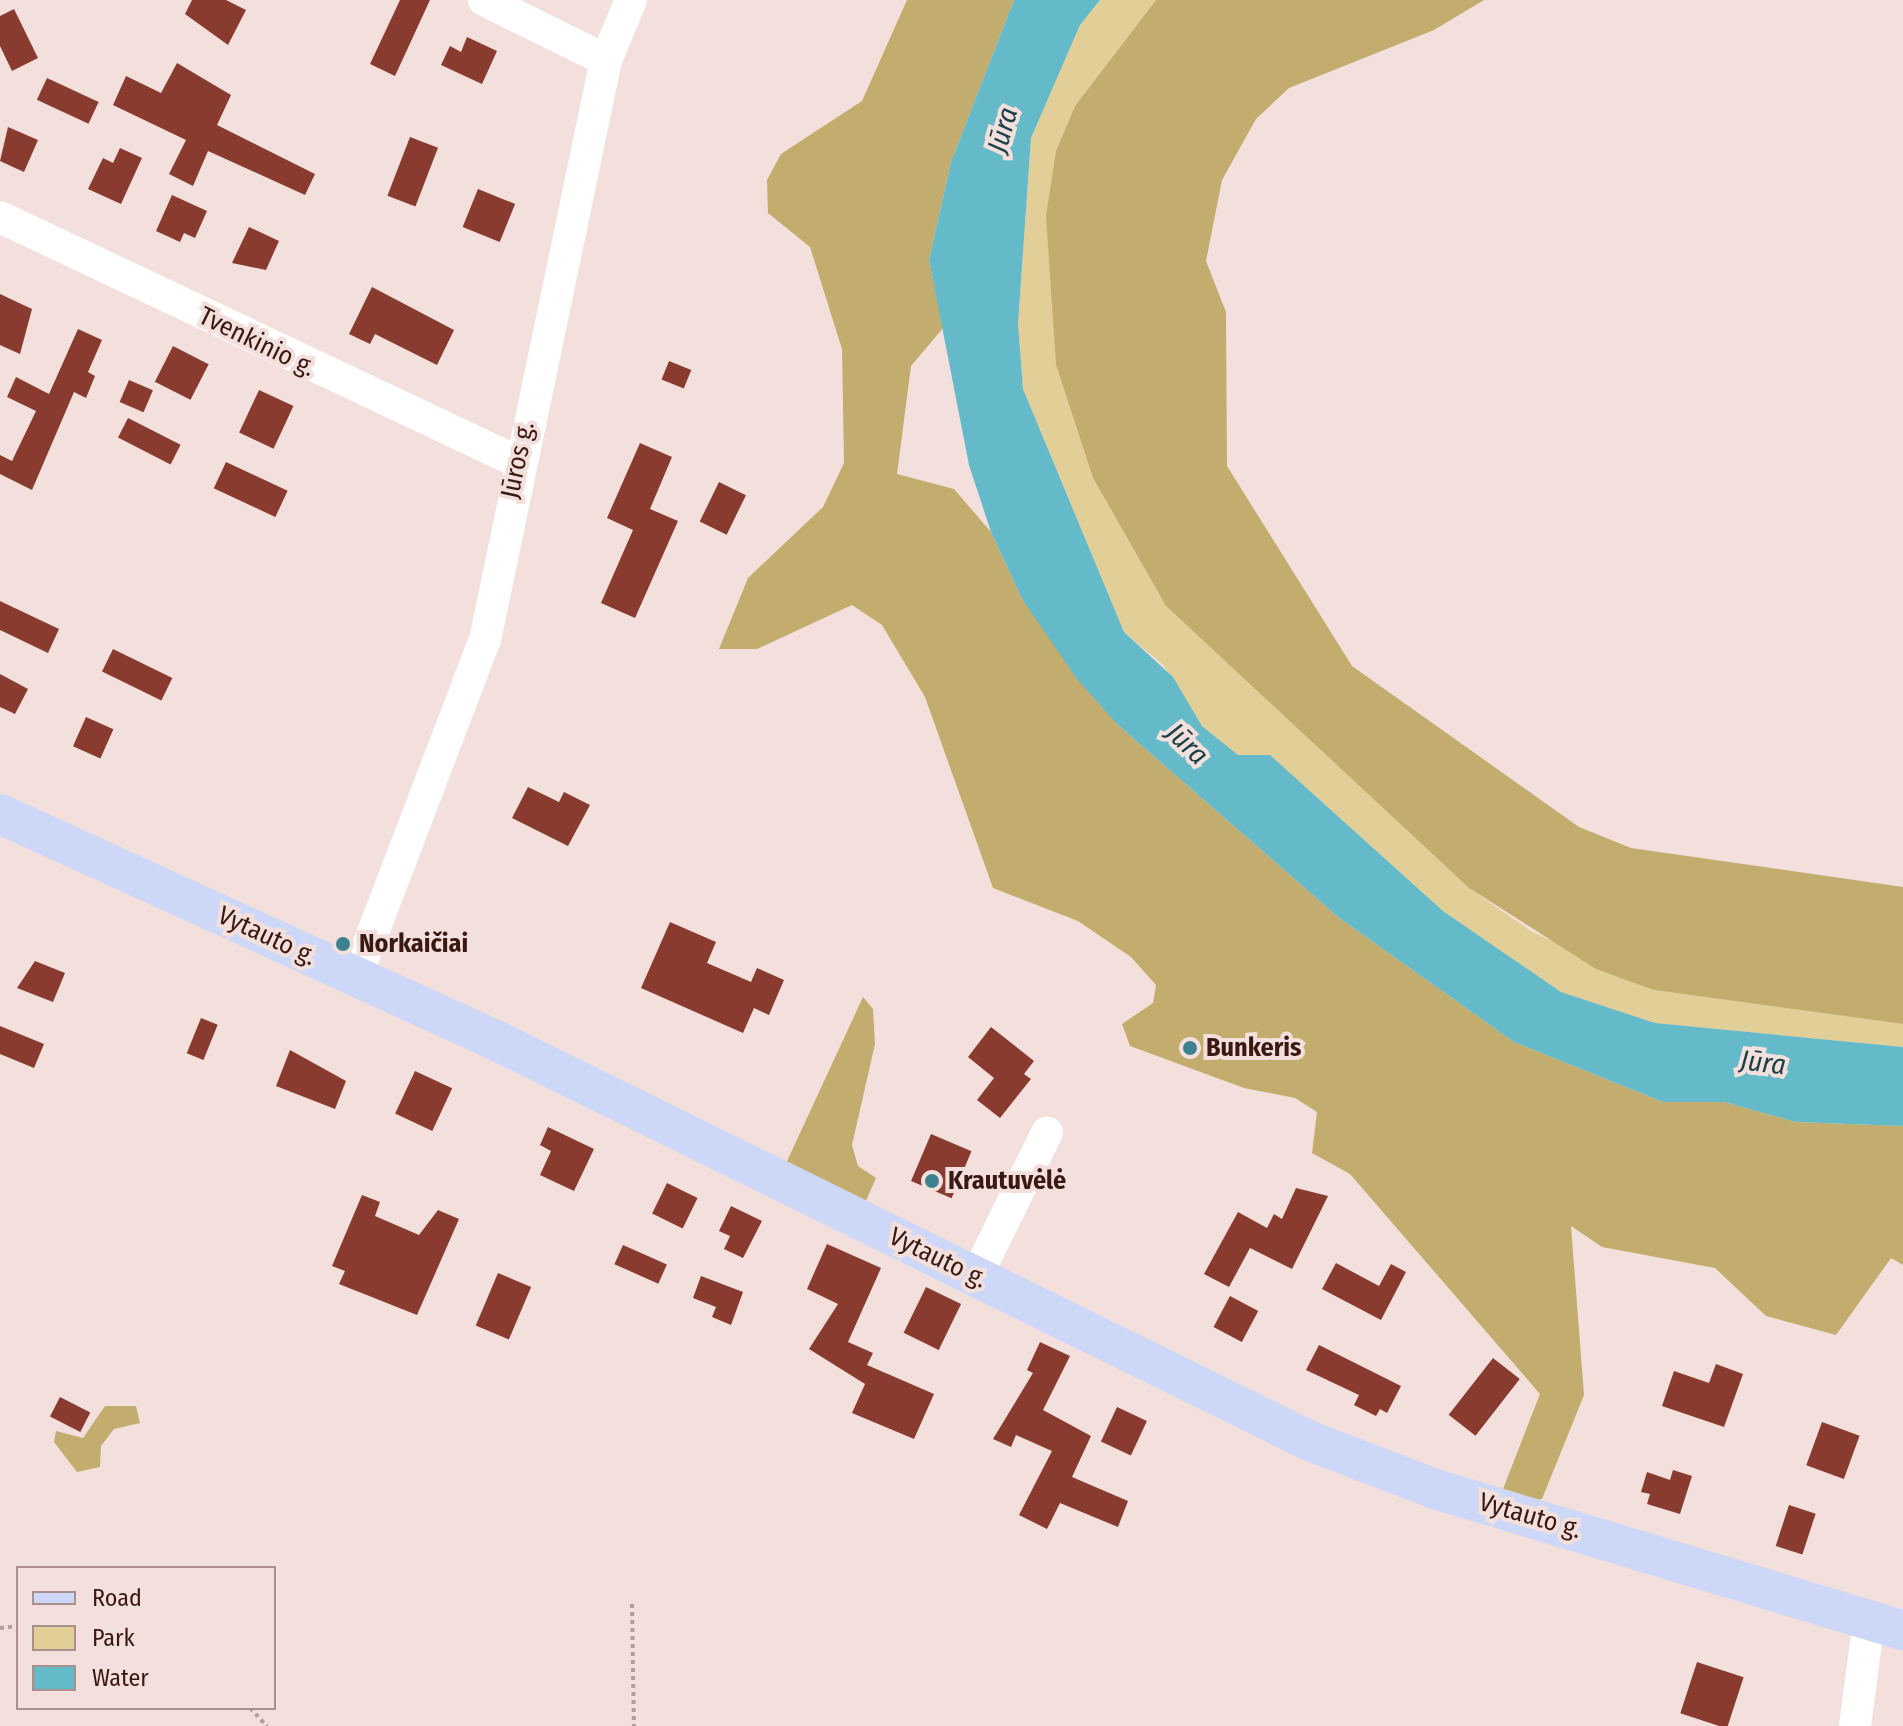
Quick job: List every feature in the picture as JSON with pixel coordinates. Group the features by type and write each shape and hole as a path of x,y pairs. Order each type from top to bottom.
{"main road":[{"name":"Vytauto g.","path":"0,814 356,977 976,1277 1213,1396 1435,1489 1886,1625"}],"street":[{"path":"484,0 606,60"},
{"name":"Jūros g.","path":"356,977 475,671 516,461 606,60 631,0"},
{"name":"Tvenkinio g.","path":"0,217 516,461"},
{"path":"976,1277 1047,1133"},
{"path":"1855,1726 1886,1625"}],"path":[{"path":"632,1604 634,1726"},
{"path":"252,1710 267,1726"}],"green space":[{"path":"1100,0 1156,0 1075,106 1056,151 1047,216 1056,365 1093,478 1166,606 1469,888 1531,931 1654,990 1903,1024 1903,1047 1655,1023 1561,992 1443,911 1270,755 1238,755 1202,726 1163,665 1124,632 1023,389 1018,324 1031,138 1080,25"}],"shaded area":[{"path":"907,0 1014,0 951,162 929,260 943,328 911,366 897,474 954,489 991,532 1022,599 1117,724 1338,917 1514,1042 1663,1102 1724,1102 1796,1122 1903,1126 1903,1265 1891,1258 1836,1335 1766,1316 1715,1268 1602,1247 1571,1226 1584,1395 1542,1499 1496,1507 1540,1394 1350,1174 1312,1153 1317,1112 1295,1098 1244,1088 1130,1046 1122,1024 1153,1003 1156,985 1131,957 1078,921 993,888 925,697 882,625 852,605 757,649 719,649 748,578 823,507 844,463 842,349 810,247 768,213 767,180 781,154 862,101"},
{"path":"1156,0 1484,0 1434,30 1289,88 1256,119 1222,180 1206,261 1226,312 1227,466 1352,666 1579,827 1631,848 1903,887 1903,1024 1654,990 1596,969 1469,888 1166,606 1093,478 1056,365 1046,216 1056,151 1075,106"},
{"path":"863,997 873,1009 875,1044 852,1145 858,1166 876,1178 861,1212 782,1172"},
{"path":"105,1406 136,1406 140,1423 114,1429 101,1446 100,1467 77,1472 54,1442 56,1431 83,1438"}],"water":[{"name":"Jūra","path":"1014,0 1100,0 1080,25 1031,138 1018,324 1023,389 1124,632 1173,677 1202,726 1238,755 1270,755 1443,911 1561,992 1655,1023 1903,1047 1903,1126 1796,1122 1724,1102 1663,1102 1514,1042 1338,917 1117,724 1077,679 1022,599 991,532 969,465 929,260 951,162"}],"building":[{"path":"192,0 226,0 246,10 228,45 185,14"},
{"path":"400,0 430,0 395,76 370,64"},
{"path":"14,9 38,58 12,71 0,46 0,16"},
{"path":"467,37 497,51 482,84 441,65 450,46 461,52"},
{"path":"177,63 231,95 217,125 315,174 305,195 208,151 193,186 169,174 186,140 113,105 126,76 161,93"},
{"path":"47,78 99,102 89,124 37,100"},
{"path":"8,127 38,140 24,172 0,161"},
{"path":"410,137 438,148 415,207 387,196"},
{"path":"120,148 142,158 121,204 88,189 103,158 113,163"},
{"path":"478,189 515,204 500,242 463,227"},
{"path":"172,195 207,211 195,238 184,233 180,242 156,231"},
{"path":"249,227 279,241 266,270 232,263"},
{"path":"372,287 454,330 437,365 375,334 370,344 349,334"},
{"path":"0,294 32,309 20,354 0,345"},
{"path":"78,329 102,340 88,372 95,376 86,398 74,392 32,490 0,474 0,455 12,461 36,411 7,397 16,377 49,394"},
{"path":"173,346 209,364 190,400 155,382"},
{"path":"669,361 691,370 684,389 662,380"},
{"path":"129,380 153,390 144,412 120,402"},
{"path":"259,390 293,406 274,449 239,433"},
{"path":"128,418 181,445 171,464 118,438"},
{"path":"640,443 672,457 650,509 678,521 635,618 601,603 633,530 607,518"},
{"path":"226,462 288,491 275,517 214,488"},
{"path":"719,482 746,495 727,535 700,522"},
{"path":"0,601 59,629 48,653 0,630"},
{"path":"113,649 172,678 161,700 102,671"},
{"path":"0,674 28,689 15,714 0,707"},
{"path":"86,717 113,729 100,758 73,746"},
{"path":"528,787 559,802 564,792 590,805 568,846 512,818"},
{"path":"670,922 716,942 707,963 751,982 757,968 784,980 769,1015 754,1008 743,1033 641,988"},
{"path":"35,961 65,973 53,1002 17,988"},
{"path":"201,1018 218,1025 203,1060 187,1053"},
{"path":"0,1026 44,1044 34,1068 0,1054"},
{"path":"991,1027 1034,1061 1024,1074 1031,1079 1000,1118 977,1100 994,1078 968,1057"},
{"path":"290,1050 346,1081 335,1109 276,1086"},
{"path":"415,1071 452,1088 432,1131 395,1114"},
{"path":"548,1127 594,1149 574,1191 540,1175 551,1151 540,1145"},
{"path":"931,1134 972,1151 952,1198 911,1181"},
{"path":"667,1183 698,1198 683,1228 652,1214"},
{"path":"1296,1188 1328,1196 1292,1269 1250,1248 1229,1287 1204,1274 1238,1212 1267,1228 1274,1214 1282,1219"},
{"path":"362,1195 380,1202 375,1216 419,1235 438,1210 459,1219 417,1315 339,1284 345,1271 332,1266"},
{"path":"731,1206 762,1221 743,1258 724,1249 730,1236 719,1231"},
{"path":"827,1244 881,1268 848,1342 873,1353 867,1365 934,1394 914,1439 852,1413 865,1384 809,1349 838,1304 807,1289"},
{"path":"623,1245 667,1265 658,1284 614,1264"},
{"path":"1336,1263 1379,1286 1391,1264 1406,1272 1381,1320 1322,1289"},
{"path":"498,1273 531,1287 509,1340 476,1325"},
{"path":"701,1276 743,1292 731,1325 712,1317 716,1307 693,1298"},
{"path":"926,1287 961,1304 939,1350 904,1333"},
{"path":"1230,1296 1258,1311 1242,1342 1214,1327"},
{"path":"1040,1342 1070,1356 1043,1410 1091,1436 1072,1477 1128,1501 1118,1527 1060,1503 1047,1529 1019,1515 1052,1451 1016,1435 1011,1447 993,1439 1033,1373 1027,1370"},
{"path":"1319,1345 1401,1386 1387,1413 1380,1409 1376,1416 1354,1405 1359,1395 1306,1370"},
{"path":"1493,1358 1520,1379 1475,1436 1449,1415"},
{"path":"1716,1364 1743,1374 1724,1427 1662,1406 1674,1371 1709,1383"},
{"path":"60,1397 90,1412 80,1432 50,1417"},
{"path":"1117,1407 1147,1421 1131,1455 1101,1441"},
{"path":"1822,1422 1860,1436 1844,1479 1806,1465"},
{"path":"1673,1470 1692,1476 1680,1514 1647,1504 1650,1494 1641,1492 1647,1472 1670,1480"},
{"path":"1789,1505 1816,1514 1802,1555 1776,1546"},
{"path":"1697,1662 1744,1677 1728,1726 1680,1713"}],"place":[{"name":"Norkaičiai","path":"343,944"},
{"name":"Bunkeris","path":"1190,1048"},
{"name":"Krautuvėlė","path":"932,1181"}]}
